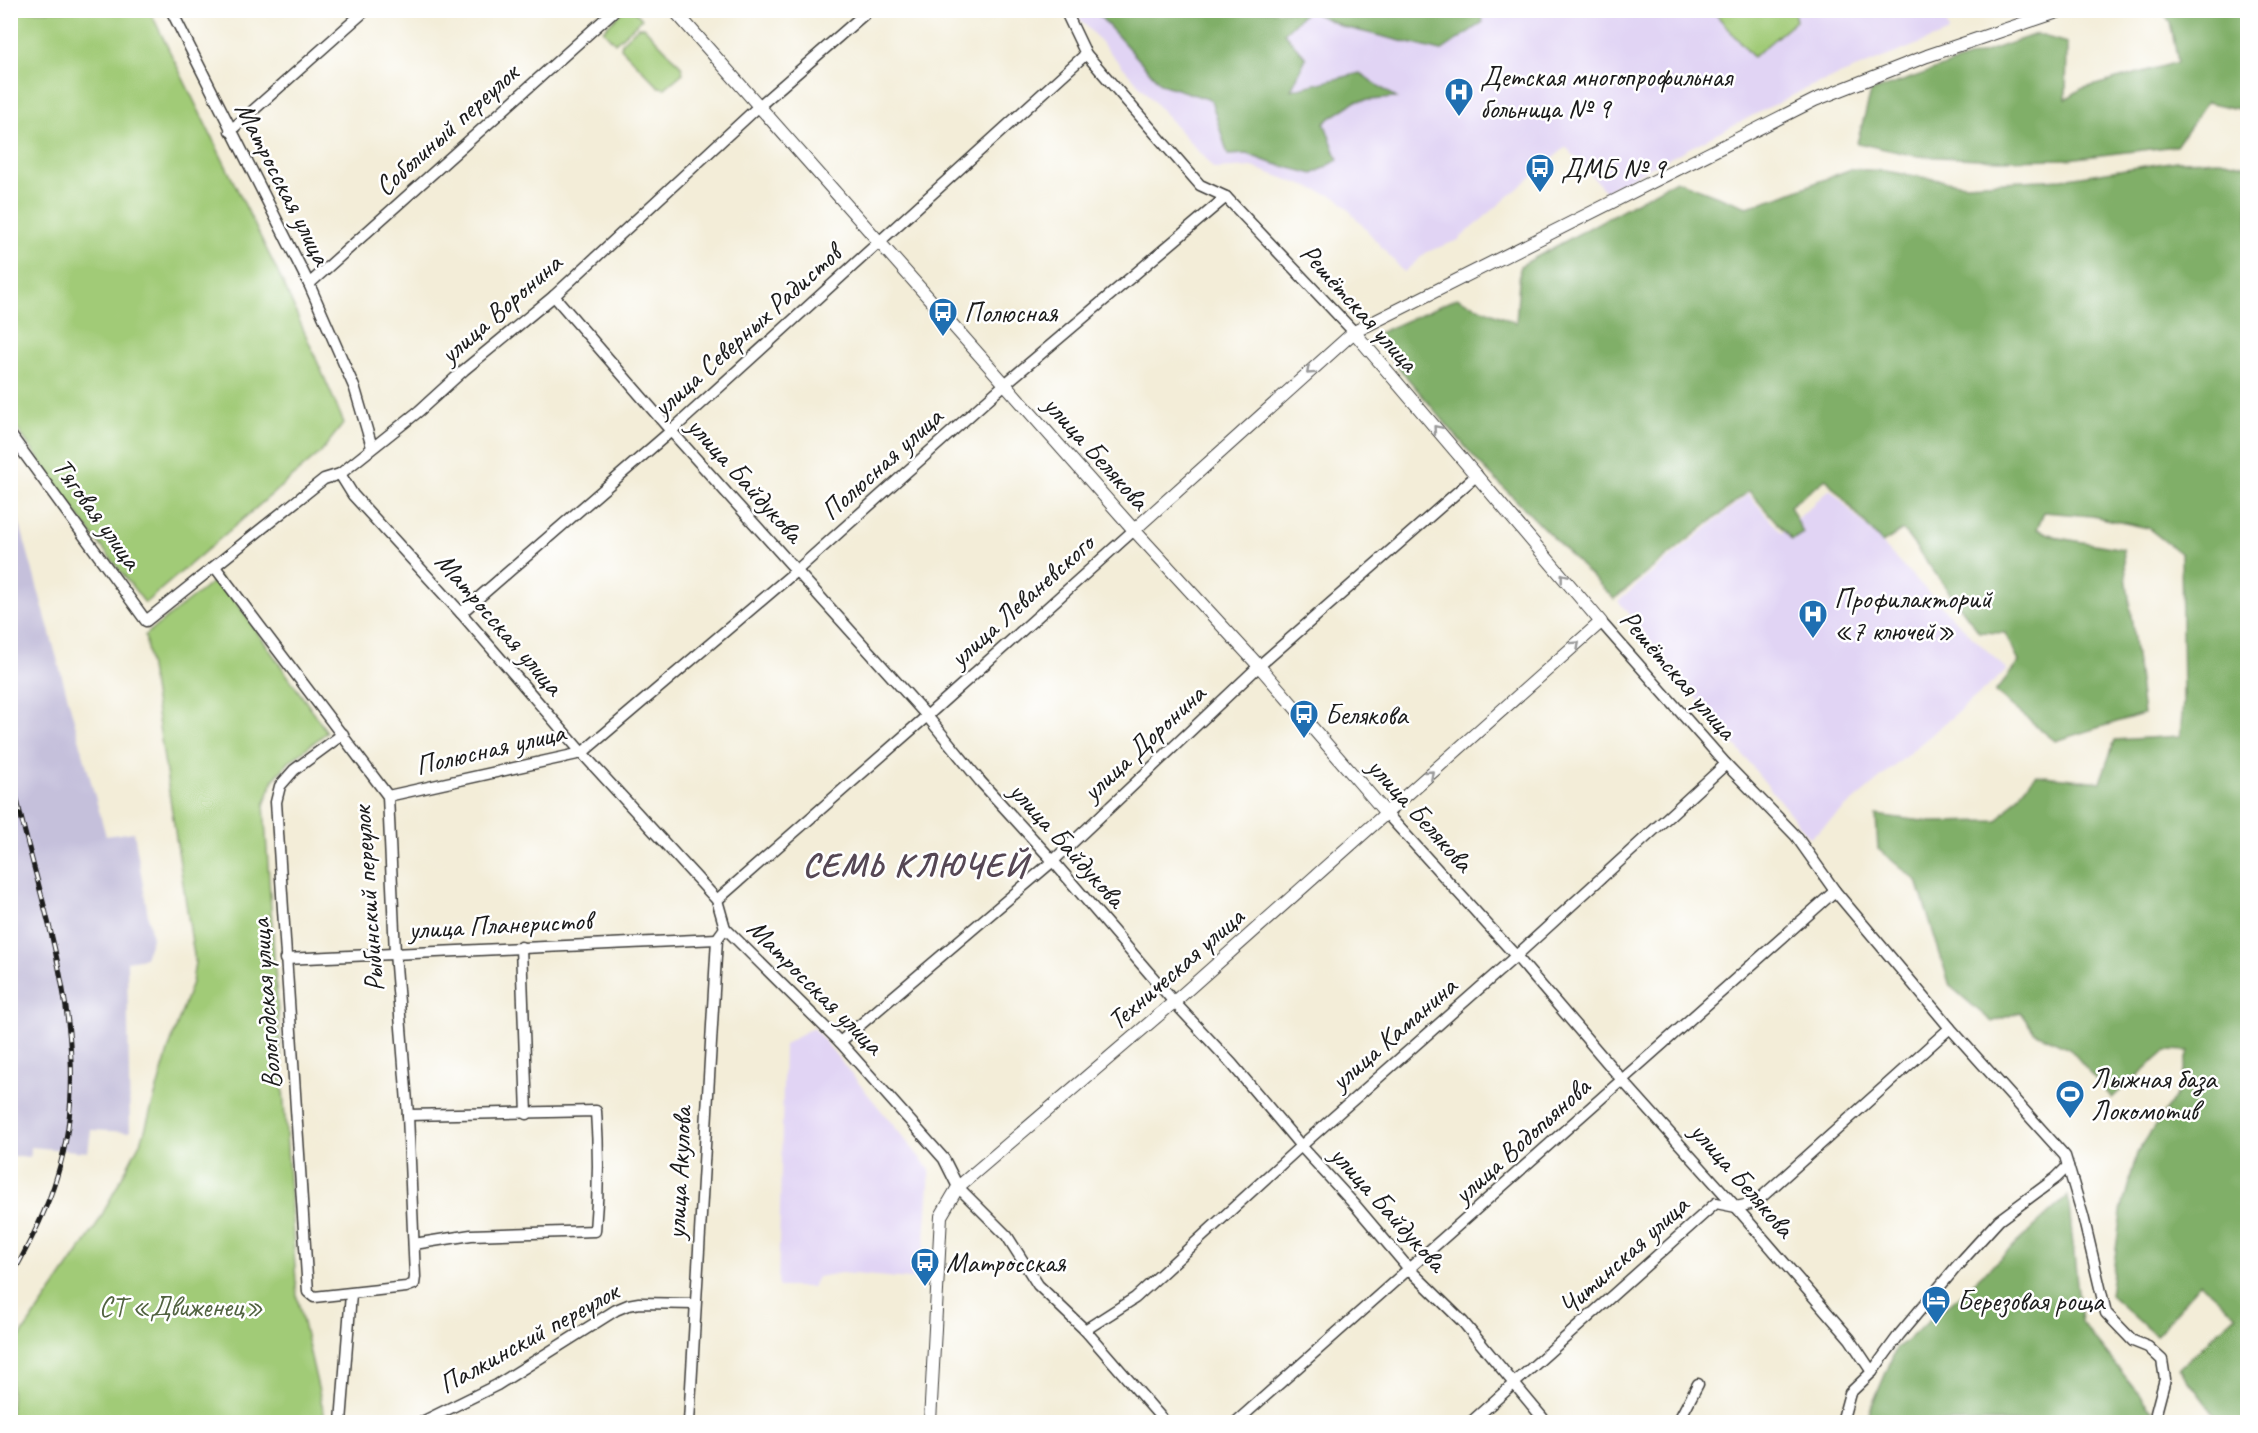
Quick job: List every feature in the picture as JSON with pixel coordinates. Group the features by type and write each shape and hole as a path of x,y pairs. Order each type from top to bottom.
{"street":[{"name":"Матросская улица","path":"171,10 230,132 309,284 355,389 372,447"},
{"path":"230,132 366,10"},
{"name":"Соболиный переулок","path":"309,284 615,10"},
{"name":"улица Белякова","path":"674,10 1134,530 1259,666 1386,813 1516,956 1850,1339 1872,1372"},
{"name":"улица Воронина","path":"146,621 324,479 340,474 419,411 464,370 554,296 759,106 869,10"},
{"name":"Решётская улица","path":"1065,10 1086,54 1200,184 1227,198 1354,332 1601,622 1726,764 1796,836 1835,891 1950,1028 2065,1156 2083,1216 2106,1313 2133,1341 2148,1347 2162,1360 2165,1379 2156,1413"},
{"name":"улица Леваневского","path":"717,900 927,716 1354,332 1815,100 1927,56 2063,10"},
{"name":"улица Северных Радистов","path":"461,613 671,431 1086,54"},
{"name":"Полюсная улица","path":"388,796 582,753 796,571 1005,384 1227,198"},
{"name":"улица Байдукова","path":"554,296 671,431 927,716 980,781 1053,861 1174,1002 1232,1064 1300,1146 1355,1205 1410,1270 1462,1322 1546,1422"},
{"name":"Тяговая улица","path":"10,434 146,621"},
{"name":"Матросская улица","path":"340,474 353,495 461,613 582,753 717,900 725,928 840,1042 944,1159 957,1187 1007,1236 1038,1285 1085,1330 1166,1422"},
{"name":"улица Доронина","path":"840,1042 1053,861 1259,666 1477,475"},
{"name":"Рыбинский переулок","path":"215,567 388,796 395,953 408,1115 416,1268 414,1284 351,1294"},
{"name":"Техническая улица","path":"930,1422 941,1215 957,1187 1174,1002 1601,622"},
{"name":"Вологодская улица","path":"343,734 294,770 280,786 276,802 308,1292 314,1297 351,1294"},
{"name":"улица Каманина","path":"1085,1330 1135,1298 1300,1146 1516,956 1726,764"},
{"name":"улица Водопьянова","path":"1236,1422 1835,891"},
{"path":"717,939 725,928"},
{"name":"улица Планеристов","path":"285,959 717,939"},
{"name":"улица Акулова","path":"689,1422 717,939"},
{"path":"521,947 527,1114"},
{"name":"Читинская улица","path":"1471,1422 1716,1203 1736,1207 1755,1203 1950,1028"},
{"path":"408,1115 596,1111 599,1181 595,1231 471,1235 414,1244"},
{"path":"1842,1422 1850,1394 1872,1372 1899,1335 1999,1220 2056,1178 2068,1166"},
{"path":"341,1422 351,1294"},
{"name":"Палкинский переулок","path":"422,1422 497,1385 616,1310 628,1305 695,1304"},
{"path":"1677,1422 1698,1384"}],"shaded area":[{"name":"Детская многопрофильная больница № 9","path":"1944,10 1949,32 1809,87 1605,191 1566,147 1458,240 1427,252 1404,272 1338,198 1252,167 1214,169 1073,11"},
{"path":"10,488 106,836 134,832 152,939 145,958 127,961 130,1132 91,1130 88,1152 31,1147 30,1157 10,1156"},
{"name":"Профилакторий «7 ключей»","path":"1830,489 1946,611 2007,670 1810,838 1618,601 1748,494 1782,533"},
{"path":"813,1027 930,1170 922,1280 841,1273 817,1277 812,1287 778,1287 784,1045"}],"green space":[{"path":"624,10 634,11 642,19 615,43 603,30"},
{"path":"10,11 150,11 284,285 344,423 320,453 145,603 88,529 11,420"},
{"path":"1095,11 1307,11 1284,33 1306,58 1291,90 1360,73 1396,98 1356,101 1324,122 1338,160 1313,174 1247,154 1228,155 1211,100 1161,84"},
{"path":"1309,11 1479,11 1483,22 1441,51 1344,27"},
{"path":"1713,11 1794,11 1796,21 1753,57"},
{"path":"2161,11 2247,11 2247,111 2207,102 2176,146 2068,159 1999,160 1916,156 1857,143 1871,92 2036,34 2067,43 2066,99 2081,89 2178,62 2170,22"},
{"path":"638,27 644,27 681,66 683,73 665,88 659,87 621,48 622,42"},
{"path":"2220,160 2248,166 2247,1422 2220,1422 2179,1368 2236,1315 2200,1283 2156,1336 2110,1295 2121,1212 2137,1153 2179,1090 2189,1051 2167,1050 2112,1098 2069,1048 2034,1032 2020,1012 1992,1022 1950,986 1917,881 1878,849 1876,815 1931,822 1997,821 2036,775 2100,782 2115,740 2180,736 2183,702 2181,554 2148,528 2092,516 2044,512 2037,529 2059,538 2123,549 2143,714 2055,741 1995,692 2019,662 2005,633 1979,632 1903,530 1882,543 1826,479 1790,506 1803,533 1792,540 1749,491 1614,599 1479,463 1372,336 1457,298 1516,323 1520,266 1676,180 1747,207 1851,169 1885,171 1965,184 2062,179 2176,161"},
{"name":"СТ «Движенец»","path":"219,577 327,732 289,762 274,779 264,805 297,1297 326,1422 11,1422 11,1350 95,1228 143,1137 169,1048 192,982 195,962 145,635"},
{"path":"2068,1196 2081,1322 2162,1422 1865,1422 1896,1349 1960,1295"}],"railway":[{"path":"10,768 59,970 68,1022 71,1073 68,1125 53,1190 10,1280"},
{"path":"10,1184 11,1176"}],"place":[{"name":"Детская многопрофильная больница № 9","path":"1459,118"},
{"name":"ДМБ № 9","path":"1540,194"},
{"name":"Полюсная","path":"943,338"},
{"name":"Профилакторий «7 ключей»","path":"1813,640"},
{"name":"Белякова","path":"1304,740"},
{"name":"Лыжная база Локомотив","path":"2070,1120"},
{"name":"Матросская","path":"925,1288"},
{"name":"Березовая роща","path":"1936,1326"}],"district":[{"name":"СЕМЬ КЛЮЧЕЙ","path":"915,864"}]}
